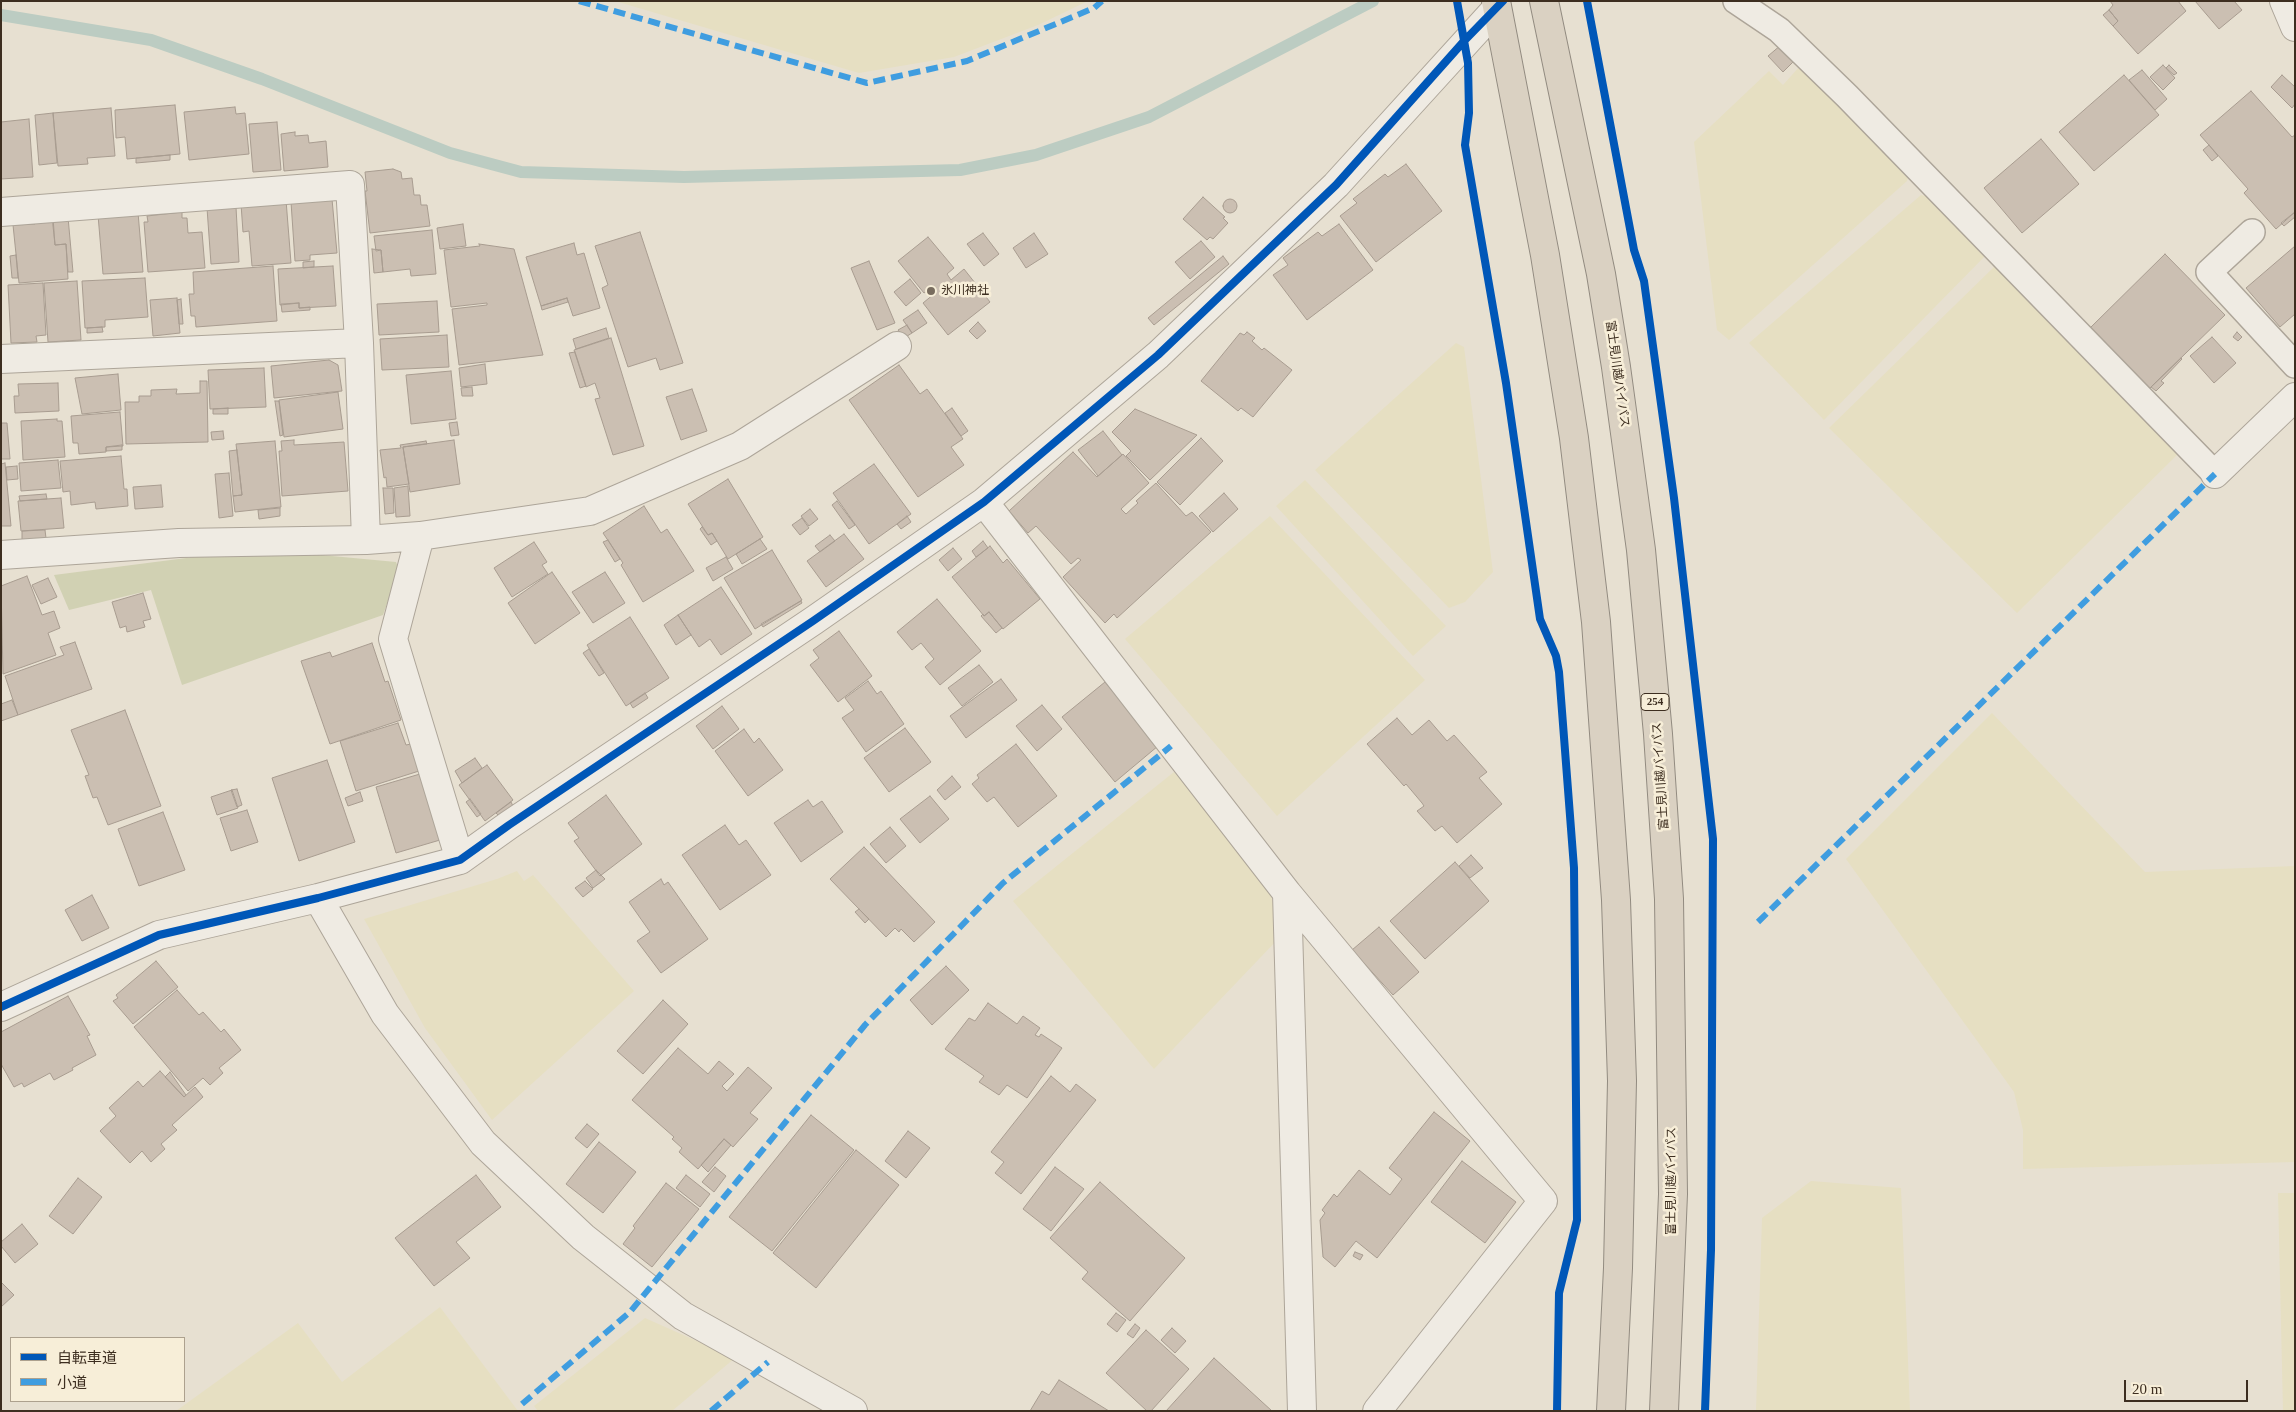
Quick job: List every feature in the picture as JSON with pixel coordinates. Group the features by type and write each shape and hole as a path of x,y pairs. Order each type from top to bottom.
{"highway":[{"name":"富士見川越バイパス","path":"1544,1 1601,274 1616,367 1641,550 1658,734 1669,899 1673,1194 1664,1411"},
{"path":"1496,4 1545,255 1574,438 1596,622 1616,891 1622,1081 1618,1278 1611,1411"}],"street":[{"path":"2284,1 2295,27"},
{"path":"1,1007 159,936 318,898 460,860 509,825 813,621 984,502 1158,355 1336,185 1496,4"},
{"path":"1,212 350,185 359,343 366,540"},
{"path":"1,359 359,343"},
{"path":"1,555 179,543 366,540 420,536 590,511 740,446 897,346"},
{"path":"2215,474 2295,397"},
{"path":"984,502 1287,893 1543,1202 1377,1411"},
{"path":"420,536 393,639 460,860"},
{"path":"1287,893 1302,1411"},
{"path":"318,898 384,1014 483,1143 584,1237 683,1316 853,1411"}],"lane":[{"path":"1736,1 1778,30 1847,96 2215,474"},
{"path":"2252,232 2209,272 2295,365"}],"shaded area":[{"path":"615,1 1088,1 1038,25 954,57 859,73"},
{"path":"1800,66 1909,173 1907,181 1729,340 1717,330 1694,142 1769,71 1783,85"},
{"path":"1921,195 1933,198 1988,253 1824,420 1749,343"},
{"path":"1996,265 2179,453 2017,613 1829,428"},
{"path":"1456,343 1464,347 1493,572 1465,602 1449,608 1315,470"},
{"path":"1305,480 1446,626 1413,656 1276,506"},
{"path":"1270,516 1425,680 1277,816 1125,639"},
{"path":"1992,713 2145,872 2295,866 2295,1162 2023,1169 2023,1130 2014,1092 1846,859"},
{"path":"1174,772 1268,880 1280,937 1154,1069 1013,901"},
{"path":"517,871 524,881 533,875 634,991 492,1120 425,1028 364,919 497,879"},
{"path":"1811,1181 1901,1188 1910,1411 1756,1411 1762,1218"},
{"path":"2278,1193 2295,1193 2295,1411 2283,1411"},
{"path":"440,1307 518,1411 176,1411 298,1323 342,1382"},
{"path":"645,1318 735,1358 672,1411 538,1411 534,1406"}],"green space":[{"path":"300,553 396,562 399,570 383,615 182,685 151,590 69,610 54,575 194,557"}],"building":[{"path":"2110,1 2178,1 2186,11 2138,54 2113,26 2118,21 2109,10 2113,5"},
{"path":"2195,1 2234,1 2242,10 2219,29"},
{"path":"2109,10 2118,21 2113,26 2103,15"},
{"path":"1781,45 1795,60 1783,72 1768,56"},
{"path":"2163,65 2175,78 2163,90 2150,77"},
{"path":"2169,65 2177,73 2174,75 2166,68"},
{"path":"2142,70 2167,99 2155,110 2129,80"},
{"path":"2124,75 2159,115 2094,171 2059,132"},
{"path":"2282,75 2295,87 2295,104 2292,108 2271,87"},
{"path":"2251,91 2292,137 2295,135 2295,212 2276,229 2244,193 2248,189 2200,135"},
{"path":"175,105 180,154 127,159 125,137 116,138 115,110"},
{"path":"235,107 236,114 245,113 249,154 189,160 184,112"},
{"path":"111,108 115,156 87,158 88,164 58,166 53,113"},
{"path":"53,113 57,163 39,165 35,115"},
{"path":"29,119 33,177 1,179 1,122"},
{"path":"277,122 281,170 253,172 249,124"},
{"path":"295,132 295,136 308,135 309,143 326,141 328,167 284,171 281,134"},
{"path":"2041,139 2079,184 2022,233 1984,188"},
{"path":"2209,145 2218,156 2212,161 2203,150"},
{"path":"170,155 170,160 136,163 136,158"},
{"path":"1406,164 1442,211 1376,262 1340,216 1357,203 1353,199 1385,174 1388,177"},
{"path":"393,169 401,172 402,179 412,178 414,195 420,195 421,205 427,205 430,226 370,233 365,191 367,191 365,172"},
{"path":"1203,197 1225,217 1223,218 1228,223 1213,239 1210,237 1207,240 1183,219"},
{"path":"332,199 337,253 310,255 310,260 295,261 291,202"},
{"path":"1230,199 1235,201 1237,206 1235,211 1230,213 1225,211 1223,206 1225,201"},
{"path":"286,200 291,263 252,266 249,231 243,232 241,204"},
{"path":"236,207 239,262 211,264 207,208"},
{"path":"138,212 143,272 103,274 98,215"},
{"path":"182,212 182,218 187,218 188,233 202,232 205,268 148,272 144,222 148,222 147,216"},
{"path":"2295,212 2295,217 2284,226 2281,223"},
{"path":"52,216 55,245 66,244 68,279 19,283 13,225 35,224 35,218"},
{"path":"68,217 73,272 68,272 66,244 55,245 53,218"},
{"path":"463,224 466,246 440,249 437,228"},
{"path":"1339,224 1373,270 1307,320 1273,275 1288,265 1283,258 1318,232 1322,236"},
{"path":"432,230 436,274 411,276 410,269 383,272 381,250 376,251 374,236"},
{"path":"640,232 683,363 660,370 656,358 628,367 602,288 608,285 595,246"},
{"path":"983,233 999,254 984,266 967,244"},
{"path":"1034,233 1048,254 1026,268 1013,248"},
{"path":"928,237 954,268 947,274 951,280 964,269 990,302 948,335 923,303 934,294 930,289 924,293 898,261"},
{"path":"1201,241 1215,257 1190,279 1175,262"},
{"path":"574,243 577,255 584,253 600,308 573,316 567,298 541,306 526,257"},
{"path":"479,244 514,249 543,355 459,365 452,309 487,305 487,303 451,307 444,250 480,246"},
{"path":"2295,246 2295,314 2280,327 2246,288"},
{"path":"372,249 381,250 383,272 374,273"},
{"path":"2165,254 2225,315 2149,389 2090,328"},
{"path":"16,255 18,278 12,278 10,256"},
{"path":"1223,256 1229,264 1154,325 1148,318"},
{"path":"314,261 314,267 303,268 303,262"},
{"path":"869,261 895,323 877,330 851,268"},
{"path":"273,266 277,321 196,327 195,316 191,316 189,294 194,294 193,272"},
{"path":"333,266 336,306 299,308 299,303 280,305 278,269"},
{"path":"145,278 148,317 105,320 105,327 85,328 82,281"},
{"path":"910,279 921,293 906,306 894,292"},
{"path":"77,281 81,340 48,342 44,283"},
{"path":"43,283 46,335 36,336 37,342 11,343 8,285"},
{"path":"177,298 180,333 153,336 150,300"},
{"path":"567,298 568,302 542,310 541,306"},
{"path":"181,299 183,324 179,324 177,300"},
{"path":"437,301 439,332 379,335 377,304"},
{"path":"299,303 299,308 310,307 310,310 282,312 281,304"},
{"path":"918,310 927,323 912,333 903,320"},
{"path":"978,322 986,331 977,339 969,331"},
{"path":"907,325 912,333 904,338 898,330"},
{"path":"102,327 103,332 87,333 87,328"},
{"path":"606,328 609,338 576,349 573,339"},
{"path":"1247,332 1255,338 1252,341 1262,350 1264,348 1292,370 1253,417 1241,408 1238,411 1201,381 1240,333 1244,335"},
{"path":"2237,332 2242,337 2238,341 2233,337"},
{"path":"447,335 449,367 382,370 380,339"},
{"path":"2212,337 2236,363 2214,383 2190,356"},
{"path":"611,338 644,446 613,455 595,399 600,398 595,383 586,387 574,350"},
{"path":"575,352 586,386 580,388 569,353"},
{"path":"2181,358 2161,381 2164,383 2156,391 2151,387"},
{"path":"329,360 338,365 342,391 274,398 271,366"},
{"path":"485,364 487,384 461,387 459,368"},
{"path":"899,365 920,394 927,389 963,439 951,447 964,465 918,497 849,400"},
{"path":"264,368 266,407 210,409 208,370"},
{"path":"451,371 456,419 411,424 406,375"},
{"path":"118,374 121,410 82,414 75,378"},
{"path":"200,381 207,381 208,442 126,444 125,402 139,402 139,396 151,396 151,390 177,389 176,394 200,393"},
{"path":"58,383 59,411 15,413 14,396 19,396 18,384"},
{"path":"472,387 473,396 462,396 461,388"},
{"path":"692,389 707,431 681,440 666,397"},
{"path":"338,392 343,429 284,437 279,400"},
{"path":"275,401 279,401 283,435 280,436"},
{"path":"228,408 228,414 213,414 213,409"},
{"path":"952,408 968,431 961,436 945,413"},
{"path":"1135,409 1197,435 1150,480 1126,456 1131,451 1112,432"},
{"path":"120,412 123,446 106,447 106,452 79,454 78,443 73,443 71,416"},
{"path":"57,419 57,421 62,421 65,457 23,460 21,421"},
{"path":"457,422 459,435 451,436 449,423"},
{"path":"1,423 7,423 10,459 1,459"},
{"path":"223,431 224,439 212,440 211,432"},
{"path":"1103,431 1122,455 1098,476 1078,450"},
{"path":"1201,438 1223,461 1180,505 1157,482"},
{"path":"294,440 294,445 344,442 348,491 282,496 279,451 282,451 281,441"},
{"path":"454,440 460,484 410,492 403,447"},
{"path":"275,441 281,507 235,512 233,496 242,495 236,444"},
{"path":"426,441 427,444 403,447 409,484 387,487 380,450 401,448 400,445"},
{"path":"122,445 122,450 106,451 106,447"},
{"path":"237,450 242,495 233,496 229,451"},
{"path":"1073,452 1097,477 1123,454 1149,483 1121,509 1126,514 1138,503 1136,501 1156,483 1186,516 1192,512 1211,532 1117,618 1114,614 1105,623 1063,577 1081,560 1078,558 1071,564 1036,526 1028,533 1009,511"},
{"path":"121,456 124,489 127,489 128,506 96,509 95,502 71,505 70,491 63,492 60,461"},
{"path":"58,460 61,488 21,491 19,463"},
{"path":"5,463 11,526 1,526 1,464"},
{"path":"874,464 911,514 869,544 833,493"},
{"path":"17,466 18,479 7,480 6,467"},
{"path":"229,473 233,516 219,518 215,474"},
{"path":"728,479 763,537 728,559 712,533 708,535 688,504"},
{"path":"161,485 163,507 135,509 133,487"},
{"path":"408,486 410,516 396,517 394,488"},
{"path":"383,488 393,488 394,513 385,514"},
{"path":"1224,493 1238,509 1213,532 1199,516"},
{"path":"46,494 47,499 20,501 19,496"},
{"path":"61,498 64,528 21,531 18,501"},
{"path":"837,501 855,525 849,529 832,505"},
{"path":"644,506 661,533 667,529 694,571 643,602 621,565 623,563 603,533"},
{"path":"280,508 280,516 259,519 258,510"},
{"path":"810,509 818,519 809,526 801,516"},
{"path":"907,516 911,522 901,529 897,524"},
{"path":"802,518 809,528 800,535 792,525"},
{"path":"702,527 708,535 712,533 717,541 711,545 700,529"},
{"path":"45,530 46,538 22,540 22,531"},
{"path":"844,534 864,559 826,587 807,561"},
{"path":"830,535 835,541 820,552 815,546"},
{"path":"760,539 767,549 742,564 736,554"},
{"path":"608,540 620,559 615,562 603,542"},
{"path":"983,541 988,548 976,557 972,551"},
{"path":"534,542 547,562 542,565 548,574 512,597 494,568"},
{"path":"990,546 1003,563 1007,559 1040,599 1003,629 989,612 984,616 952,577"},
{"path":"953,548 962,559 948,571 939,560"},
{"path":"772,550 802,600 755,629 724,578"},
{"path":"726,557 733,569 713,581 706,568"},
{"path":"552,572 580,613 535,644 508,603"},
{"path":"605,572 625,603 593,623 572,592"},
{"path":"27,576 42,615 54,611 60,628 48,633 56,655 3,674 1,586"},
{"path":"48,578 57,597 41,604 32,585"},
{"path":"721,587 752,634 721,655 710,639 699,647 678,615"},
{"path":"143,593 151,619 143,621 145,627 127,632 126,626 120,628 112,602"},
{"path":"937,599 981,651 940,685 925,667 934,659 921,643 912,650 897,632"},
{"path":"801,601 802,603 763,627 761,624"},
{"path":"989,612 1002,628 996,633 981,616"},
{"path":"678,615 691,635 676,645 664,625"},
{"path":"630,617 669,678 626,706 587,645"},
{"path":"839,631 872,676 838,702 810,665 819,658 813,650"},
{"path":"75,642 92,689 18,715 5,676 64,655 60,647"},
{"path":"372,643 385,682 388,681 401,720 330,744 301,661 330,652 332,657"},
{"path":"589,649 604,673 599,676 583,653"},
{"path":"979,665 993,682 962,706 948,688"},
{"path":"1001,679 1017,700 966,738 950,716"},
{"path":"868,681 877,694 881,691 904,724 866,752 842,718 854,710 845,698"},
{"path":"1105,682 1158,746 1115,782 1062,717"},
{"path":"645,693 648,698 633,708 630,703"},
{"path":"12,700 18,715 1,721 1,704"},
{"path":"1042,705 1062,729 1037,751 1016,726"},
{"path":"722,706 739,729 713,749 696,726"},
{"path":"125,710 161,806 108,825 97,797 93,798 85,776 89,775 71,730"},
{"path":"1397,718 1412,735 1429,720 1447,741 1454,735 1487,772 1479,778 1502,804 1457,843 1442,826 1435,831 1417,811 1424,806 1422,803 1406,784 1404,786 1367,744"},
{"path":"398,723 406,745 411,744 419,771 356,791 340,741"},
{"path":"905,728 931,762 889,792 864,758"},
{"path":"744,729 754,743 759,738 783,770 748,796 715,751"},
{"path":"1016,744 1057,796 1018,827 994,797 987,802 972,784 979,778 977,775"},
{"path":"475,758 482,768 462,783 455,771"},
{"path":"327,760 355,842 299,861 272,778"},
{"path":"487,765 513,800 485,821 459,785"},
{"path":"420,774 440,840 396,853 376,787"},
{"path":"952,776 961,787 945,800 937,790"},
{"path":"237,789 242,805 237,807 231,790"},
{"path":"232,790 238,808 217,815 211,797"},
{"path":"360,792 363,801 348,806 345,798"},
{"path":"606,795 642,844 600,876 574,841 579,838 568,823"},
{"path":"930,796 949,819 920,843 900,819"},
{"path":"470,799 481,814 477,817 466,802"},
{"path":"808,800 813,807 822,801 843,832 801,862 774,823"},
{"path":"511,802 513,806 499,816 496,813"},
{"path":"247,810 258,842 231,851 220,818"},
{"path":"163,812 185,870 139,886 118,829"},
{"path":"725,825 739,845 746,840 771,875 720,910 682,855"},
{"path":"890,827 906,846 886,863 870,844"},
{"path":"864,847 935,922 914,942 901,929 899,932 895,928 886,937 830,879"},
{"path":"1471,855 1483,868 1470,878 1459,866"},
{"path":"1455,862 1489,901 1425,959 1390,921"},
{"path":"596,870 605,879 593,888 586,878"},
{"path":"661,879 664,885 668,882 708,939 661,973 637,941 650,932 629,902"},
{"path":"585,881 593,889 583,897 575,888"},
{"path":"92,895 109,928 82,941 65,910"},
{"path":"859,909 869,919 865,923 855,912"},
{"path":"1379,927 1419,972 1393,995 1352,950"},
{"path":"156,961 178,987 133,1024 113,1001 118,998 116,995"},
{"path":"946,966 969,990 932,1025 910,1000"},
{"path":"177,990 199,1015 203,1012 221,1032 224,1029 241,1050 219,1068 223,1073 210,1085 203,1078 188,1091 134,1027"},
{"path":"68,996 90,1035 87,1036 96,1055 54,1080 50,1073 24,1087 22,1083 14,1087 1,1064 1,1032"},
{"path":"663,1000 688,1024 643,1074 617,1051"},
{"path":"988,1003 1017,1024 1023,1016 1040,1028 1035,1035 1039,1037 1041,1034 1062,1048 1027,1098 1007,1085 999,1095 979,1082 984,1076 945,1049 969,1018 975,1021"},
{"path":"678,1048 708,1074 719,1061 734,1074 722,1086 727,1091 748,1067 772,1088 750,1113 758,1119 733,1147 724,1139 698,1169 679,1152 682,1148 672,1139 674,1137 632,1100"},
{"path":"160,1071 184,1097 195,1087 203,1097 172,1125 177,1130 161,1144 165,1149 151,1162 142,1151 130,1163 100,1131 116,1116 109,1108 138,1081 143,1087"},
{"path":"170,1072 186,1095 184,1097 165,1077"},
{"path":"1051,1076 1070,1092 1076,1084 1096,1100 1021,1194 995,1173 1004,1162 991,1152"},
{"path":"1434,1112 1470,1141 1377,1258 1356,1241 1335,1267 1323,1257 1320,1220 1325,1213 1322,1210 1334,1194 1337,1197 1359,1170 1390,1195 1402,1179 1389,1168"},
{"path":"811,1115 854,1150 772,1251 729,1217"},
{"path":"587,1124 599,1134 587,1148 575,1138"},
{"path":"908,1131 930,1148 906,1178 885,1161"},
{"path":"724,1139 731,1145 708,1172 701,1165"},
{"path":"599,1142 636,1172 603,1213 566,1184"},
{"path":"856,1150 899,1185 816,1288 773,1253"},
{"path":"1462,1161 1516,1202 1485,1243 1431,1202"},
{"path":"715,1167 726,1176 714,1192 702,1182"},
{"path":"1055,1167 1084,1189 1051,1231 1023,1209"},
{"path":"476,1175 501,1207 456,1242 470,1258 434,1286 395,1238"},
{"path":"686,1175 710,1194 700,1207 676,1188"},
{"path":"78,1178 102,1197 73,1234 49,1216"},
{"path":"1100,1182 1185,1258 1130,1321 1082,1279 1088,1272 1050,1238"},
{"path":"666,1183 699,1209 652,1267 623,1244 635,1228 633,1226"},
{"path":"22,1224 38,1244 15,1263 1,1246 1,1242"},
{"path":"1355,1252 1363,1255 1360,1260 1353,1256"},
{"path":"1,1282 14,1295 1,1307"},
{"path":"1116,1313 1126,1320 1117,1332 1107,1324"},
{"path":"1135,1324 1140,1328 1133,1338 1127,1334"},
{"path":"1172,1328 1186,1341 1175,1353 1161,1340"},
{"path":"1146,1330 1189,1369 1151,1411 1147,1411 1106,1373"},
{"path":"1214,1358 1272,1411 1166,1411"},
{"path":"1059,1380 1109,1411 1030,1411 1042,1391 1049,1395"}],"waterway":[{"path":"1,15 151,40 262,79 450,153 521,172 684,177 960,170 1036,155 1149,117 1373,1"}],"marked path":[{"path":"579,1 867,83 967,61 1094,8 1102,1"},
{"path":"1758,922 2215,474"},
{"path":"522,1404 630,1312 865,1025 1003,883 1171,746"},
{"path":"711,1411 768,1362"}],"cycle path":[{"path":"1457,1 1468,63 1469,113 1465,145 1506,383 1540,619 1556,656 1559,672 1574,868 1577,1220 1559,1293 1557,1411"},
{"path":"1,1007 159,935 318,898 460,860 509,825 813,621 984,502 1158,355 1336,185 1465,40 1503,1"},
{"path":"1587,1 1634,250 1644,281 1674,498 1713,839 1711,1250 1705,1411"}],"place":[{"name":"氷川神社","path":"931,291"}]}
